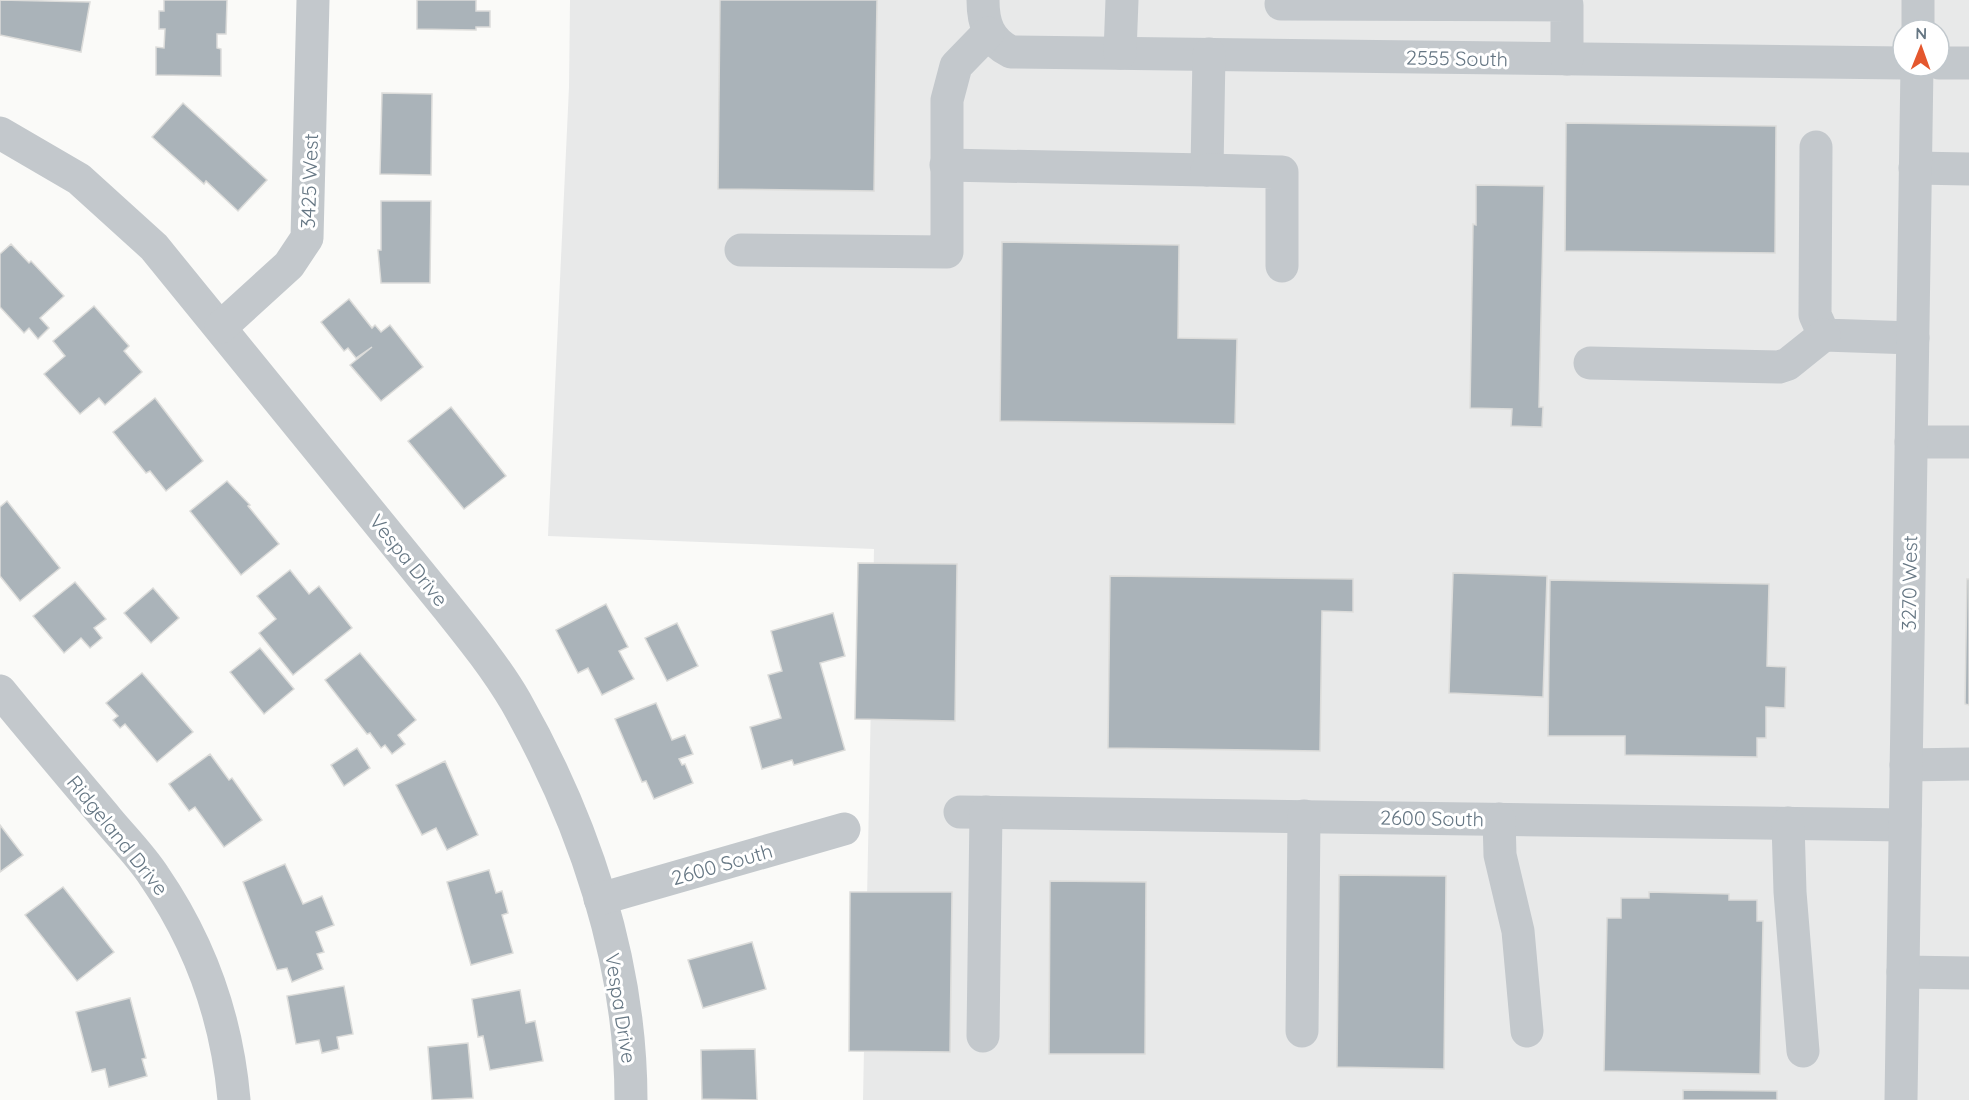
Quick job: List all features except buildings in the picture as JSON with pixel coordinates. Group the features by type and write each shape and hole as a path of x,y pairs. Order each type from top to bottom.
{"street":[{"name":"3425 West","path":"221,327 289,265 307,238 313,0"},
{"path":"741,250 947,252 947,100 956,66 1000,43 983,0"},
{"path":"1120,53 1122,0"},
{"path":"1918,0 1918,18"},
{"path":"1286,56 1284,13 1280,2 1570,3 1567,59"},
{"name":"2555 South","path":"1000,43 1120,53 1891,63"},
{"path":"1207,170 1209,54"},
{"path":"1951,63 1969,63"},
{"name":"3270 West","path":"1901,1100 1917,78"},
{"name":"Vespa Drive","path":"0,133 79,179 154,247 468,634 515,701 566,802 585,850 600,899 626,1017 631,1100"},
{"path":"1816,147 1815,315 1824,335"},
{"path":"946,165 1282,172 1282,266"},
{"path":"1916,168 1969,169"},
{"path":"1590,363 1779,367 1788,364 1824,335 1913,338"},
{"path":"1911,442 1969,442"},
{"name":"Ridgeland Drive","path":"5,707 153,874 180,917 199,955 214,995 226,1042 234,1100"},
{"path":"1906,765 1969,764"},
{"name":"2600 South","path":"983,1036 973,812 1905,825"},
{"path":"1302,1031 1304,816"},
{"path":"1499,819 1500,855 1518,931 1527,1031"},
{"path":"1788,823 1790,892 1803,1051"},
{"name":"2600 South","path":"600,899 844,829"},
{"path":"1903,972 1969,973"}],"shaded area":[{"path":"570,0 1969,0 1969,1100 863,1100 874,549 548,536 569,87"}]}
